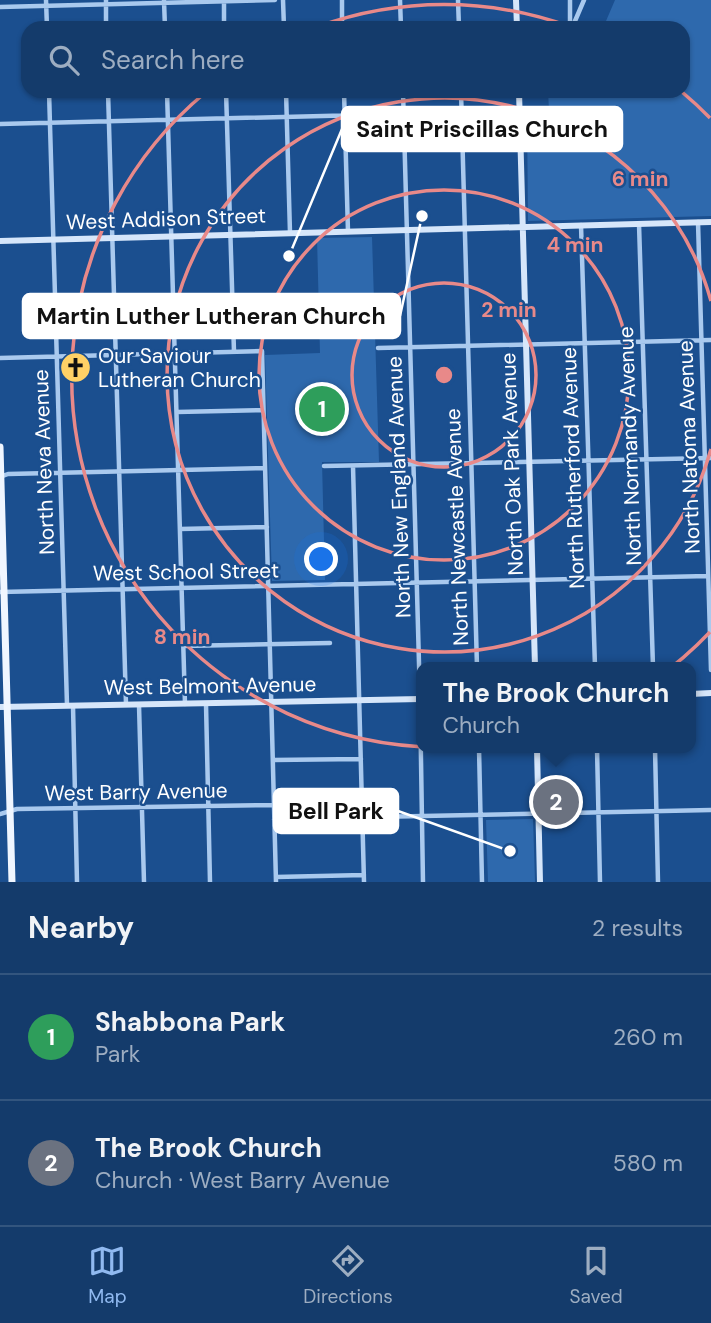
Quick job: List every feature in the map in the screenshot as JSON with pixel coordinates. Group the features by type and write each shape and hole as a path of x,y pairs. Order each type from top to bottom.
{"main road":[{"path":"0,447 4,707 12,882"}],"street":[{"path":"0,7 46,3 275,0"},
{"path":"283,0 284,21"},
{"path":"342,0 342,21"},
{"path":"400,0 401,21"},
{"path":"458,0 459,21"},
{"path":"516,0 517,21"},
{"path":"570,0 571,21"},
{"path":"574,21 584,0"},
{"path":"164,1 165,21"},
{"path":"224,1 224,21"},
{"path":"106,2 106,21"},
{"path":"46,3 47,21"},
{"name":"North Neva Avenue","path":"49,98 63,590 78,882"},
{"path":"108,98 126,705"},
{"path":"167,98 185,704"},
{"path":"226,98 234,352"},
{"path":"286,98 290,233"},
{"path":"344,98 348,232"},
{"name":"North New England Avenue","path":"402,98 420,662"},
{"name":"North Newcastle Avenue","path":"461,98 477,662"},
{"name":"North Oak Park Avenue","path":"519,98 535,662"},
{"path":"0,124 519,111"},
{"name":"North Natoma Avenue","path":"698,222 708,458 711,670"},
{"name":"West Addison Street","path":"0,241 711,222"},
{"name":"North Normandy Avenue","path":"639,224 653,662"},
{"name":"North Rutherford Avenue","path":"581,225 594,662"},
{"path":"378,348 711,340"},
{"path":"0,358 262,352 276,880 364,875"},
{"path":"177,412 263,410"},
{"path":"324,466 708,458"},
{"path":"353,466 364,882"},
{"path":"0,477 8,474 265,468"},
{"path":"180,529 267,527"},
{"name":"West School Street","path":"2,592 708,576"},
{"path":"183,646 330,643"},
{"name":"West Belmont Avenue","path":"4,707 416,699"},
{"path":"206,704 210,882"},
{"path":"139,705 144,882"},
{"name":"North New England Avenue","path":"421,753 423,882"},
{"path":"479,753 482,882"},
{"path":"537,753 540,882"},
{"path":"597,753 600,882"},
{"path":"655,753 658,882"},
{"path":"273,760 361,758"},
{"name":"West Barry Avenue","path":"0,814 10,811 76,808 274,805"},
{"path":"274,819 711,810"}],"shaded area":[{"path":"615,0 711,0 711,216 528,221 527,111 549,110 548,98 690,98 690,21 606,21"},
{"path":"372,237 379,462 322,462 325,580 272,581 265,355 320,353 317,238"},
{"path":"533,819 535,882 488,882 486,820"}],"place":[{"name":"Martin Luther Lutheran Church","path":"422,216"},
{"name":"Saint Priscillas Church","path":"289,256"},
{"name":"Our Saviour Lutheran Church","path":"75,368"},
{"name":"Shabbona Park","path":"322,409"},
{"name":"The Brook Church","path":"556,802"},
{"name":"Bell Park","path":"510,851"}]}
